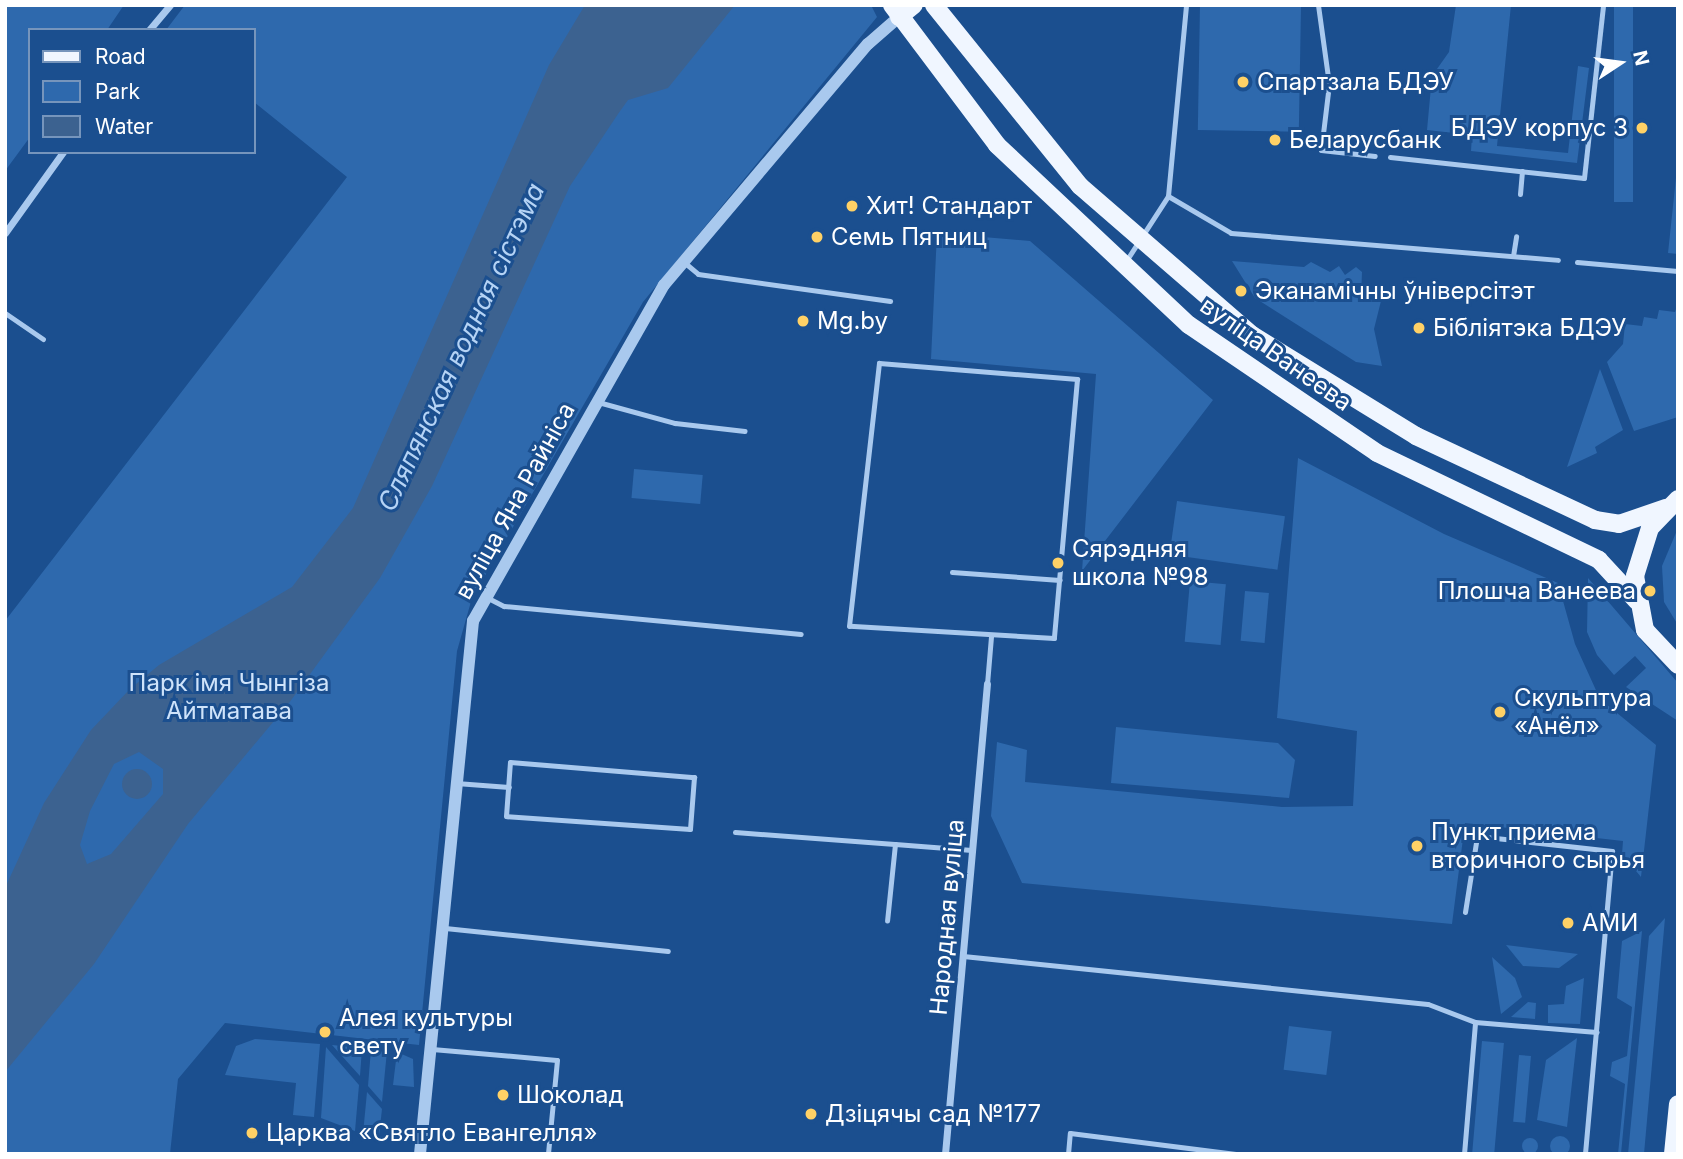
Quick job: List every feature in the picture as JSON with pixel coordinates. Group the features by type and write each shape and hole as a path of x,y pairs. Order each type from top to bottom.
{"main road":[{"path":"896,11 914,5"},
{"name":"вуліца Ванеева","path":"934,5 1044,144 1138,241 1252,335 1484,471 1595,520 1619,524 1672,503"},
{"name":"вуліца Ванеева","path":"896,11 997,145 1122,266 1233,360 1377,453 1599,560 1637,601"},
{"path":"1672,503 1640,551 1637,601 1645,630 1678,666"},
{"path":"1673,1154 1678,1104"}],"street":[{"path":"151,28 170,5"},
{"name":"вуліца Яна Райніса","path":"420,1154 468,640 484,596 596,401 683,261 896,11"},
{"path":"5,233 62,154"},
{"name":"Народная вуліца","path":"945,1154 987,684"}],"lane":[{"path":"1122,266 1168,196 1186,5"},
{"path":"1318,5 1329,84 1321,150 1375,156"},
{"path":"1390,157 1584,178 1603,5"},
{"path":"1520,194 1522,171"},
{"path":"1168,196 1231,233 1558,260"},
{"path":"1513,256 1516,236"},
{"path":"683,261 698,274 890,301"},
{"path":"1577,261 1678,271"},
{"path":"5,313 43,339"},
{"path":"879,363 1077,379 1060,580 1054,638 849,626 879,363"},
{"path":"596,401 675,423 745,431"},
{"path":"952,572 1060,580"},
{"path":"484,596 504,606 800,635"},
{"path":"987,684 991,636"},
{"path":"510,762 694,777 691,830 506,816 509,787 510,762"},
{"path":"454,783 509,787"},
{"path":"735,832 972,850"},
{"path":"1465,912 1476,835 1612,851 1585,1154"},
{"path":"887,920 895,844"},
{"path":"440,928 668,951"},
{"path":"963,956 1428,1004 1475,1021 1597,1032"},
{"path":"1464,1154 1475,1021"},
{"path":"429,1049 557,1059 548,1154"},
{"path":"1068,1154 1070,1133 1236,1154"}],"green space":[{"path":"5,5 124,5 108,28 28,28 28,140 5,171"},
{"name":"Парк імя Чынгіза Айтматава","path":"185,5 871,5 877,17 643,302 472,598 457,651 419,1045 225,1023 178,1079 170,1154 5,1154 5,621 347,177 256,104 256,28 168,28"},
{"name":"Спартзала БДЭУ","path":"1200,5 1301,7 1299,132 1198,130"},
{"path":"1456,5 1511,5 1497,146 1568,153 1578,66 1589,68 1577,163 1471,151 1472,135 1427,130 1432,76 1449,52"},
{"path":"1614,5 1633,5 1633,202 1614,202"},
{"path":"1678,159 1678,254 1668,253"},
{"path":"937,233 1030,241 1213,400 1082,571 1096,374 931,359"},
{"path":"1232,261 1304,267 1311,262 1330,272 1339,266 1345,275 1356,267 1362,272 1361,298 1381,301 1374,329 1382,366 1356,362 1255,298"},
{"path":"1678,303 1678,417 1634,431 1607,362 1623,344 1625,324 1642,326 1644,317 1657,319 1659,310 1675,312"},
{"path":"1600,369 1623,430 1595,447 1597,453 1567,467"},
{"path":"1298,458 1444,534 1558,583 1575,644 1600,699 1656,745 1641,877 1622,854 1623,841 1465,823 1452,924 1022,883 991,816 997,742 1027,750 1025,782 1282,807 1353,806 1357,731 1277,718"},
{"path":"634,469 703,475 700,504 631,498"},
{"path":"1177,501 1285,516 1277,570 1169,554"},
{"path":"1678,528 1678,625 1664,602 1662,566"},
{"path":"1588,578 1678,683 1678,721 1626,687 1646,668 1635,656 1614,675 1597,655 1587,632"},
{"path":"1190,581 1226,584 1221,645 1185,642"},
{"path":"1245,591 1269,593 1265,643 1241,641"},
{"path":"1116,727 1278,743 1295,760 1289,798 1111,783"},
{"path":"1665,918 1644,1154 1628,1154 1649,936"},
{"path":"1642,931 1621,1154 1618,1154 1625,1084 1610,1076 1612,1062 1627,1056 1632,1007 1617,998 1622,941"},
{"path":"1506,945 1578,954 1559,968 1523,966"},
{"path":"1492,957 1515,978 1522,997 1501,1014"},
{"path":"1584,978 1580,1024 1548,1023 1548,1005 1564,1004 1566,986"},
{"path":"1528,1002 1536,1003 1535,1019 1511,1017"},
{"path":"1289,1026 1332,1031 1326,1075 1284,1070"},
{"path":"1577,1038 1567,1127 1537,1120 1546,1060"},
{"path":"255,1039 320,1044 314,1117 293,1115 296,1083 225,1075 236,1046"},
{"path":"1482,1041 1504,1043 1494,1154 1472,1154"},
{"path":"332,1045 362,1048 360,1076"},
{"path":"326,1047 359,1085 355,1131 321,1118"},
{"path":"371,1049 387,1051 382,1102 368,1086"},
{"path":"397,1052 413,1059 414,1087 393,1085"},
{"path":"1519,1055 1531,1056 1525,1123 1513,1122"},
{"path":"367,1092 382,1109 379,1136 363,1134"},
{"path":"1556,1136 1564,1136 1570,1146 1564,1156 1556,1156 1550,1150 1550,1142"},
{"path":"1527,1138 1533,1138 1538,1146 1536,1152 1527,1154 1522,1149 1522,1143"}],"water":[{"name":"Сляпянская водная сістэма","path":"585,5 735,5 668,88 628,100 618,114 570,186 432,486 380,578 289,703 188,824 94,964 5,1072 5,888 44,803 91,730 130,689 159,665 292,587 353,508 549,65","holes":["139,752 163,769 163,794 111,854 87,864 80,845 90,811 114,764"]},
{"path":"137,769 148,773 152,784 148,795 137,799 126,795 122,784 126,773"}],"place":[{"name":"Спартзала БДЭУ","path":"1243,82"},
{"name":"БДЭУ корпус 3","path":"1642,128"},
{"name":"Беларусбанк","path":"1275,140"},
{"name":"Хит! Стандарт","path":"852,206"},
{"name":"Семь Пятниц","path":"817,237"},
{"name":"Эканамічны ўніверсітэт","path":"1241,291"},
{"name":"Mg.by","path":"803,321"},
{"name":"Бібліятэка БДЭУ","path":"1419,328"},
{"name":"Сярэдняя школа №98","path":"1058,563"},
{"name":"Плошча Ванеева","path":"1650,591"},
{"name":"Скульптура «Анёл»","path":"1500,712"},
{"name":"Пункт приема вторичного сырья","path":"1417,846"},
{"name":"АМИ","path":"1568,923"},
{"name":"Алея культуры свету","path":"325,1032"},
{"name":"Шоколад","path":"503,1095"},
{"name":"Дзіцячы сад №177","path":"811,1114"},
{"name":"Царква «Святло Евангелля»","path":"252,1133"}]}
